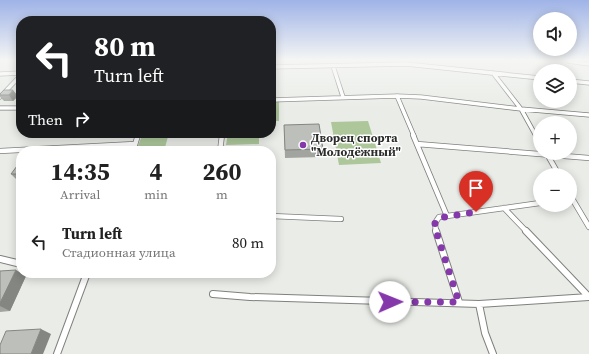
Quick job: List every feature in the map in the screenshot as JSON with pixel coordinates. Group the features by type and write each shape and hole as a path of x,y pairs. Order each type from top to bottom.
{"street":[{"path":"337,78 343,97"},
{"path":"497,78 521,110 533,130"},
{"path":"0,97 16,79"},
{"path":"577,82 589,83"},
{"path":"397,96 447,216"},
{"path":"276,100 343,97 421,97 521,110 589,115"},
{"path":"0,108 16,108"},
{"path":"96,146 135,144 137,138"},
{"path":"417,144 533,153"},
{"path":"0,151 16,150"},
{"path":"577,157 589,158"},
{"path":"459,302 435,228 435,223 439,218 447,216 533,204"},
{"path":"577,207 589,227"},
{"path":"504,208 589,297"},
{"path":"276,216 341,219"},
{"path":"0,259 16,263"},
{"path":"57,354 85,278"},
{"path":"213,294 250,297 390,302 459,302 479,304 589,297"},
{"path":"479,304 485,333 493,354"}],"green space":[{"path":"276,102 279,102 279,121 276,121"},
{"path":"368,121 381,163 339,165 331,122"},
{"path":"141,138 168,138 165,146 138,146"},
{"path":"227,138 259,138 259,144 226,145"}],"building":[{"path":"4,90 13,90 9,95 0,95"},
{"name":"Дворец спорта \"Молодёжный\"","path":"319,124 323,149 285,150 284,125"},
{"path":"16,167 16,174 11,174"},
{"path":"16,270 0,303 0,271"},
{"path":"41,329 31,354 0,354 0,345 6,331"}],"place":[{"name":"Дворец спорта \"Молодёжный\"","path":"303,145"}],"route":[{"path":"390,302 459,302 435,228 435,223 439,218 476,212"}]}
